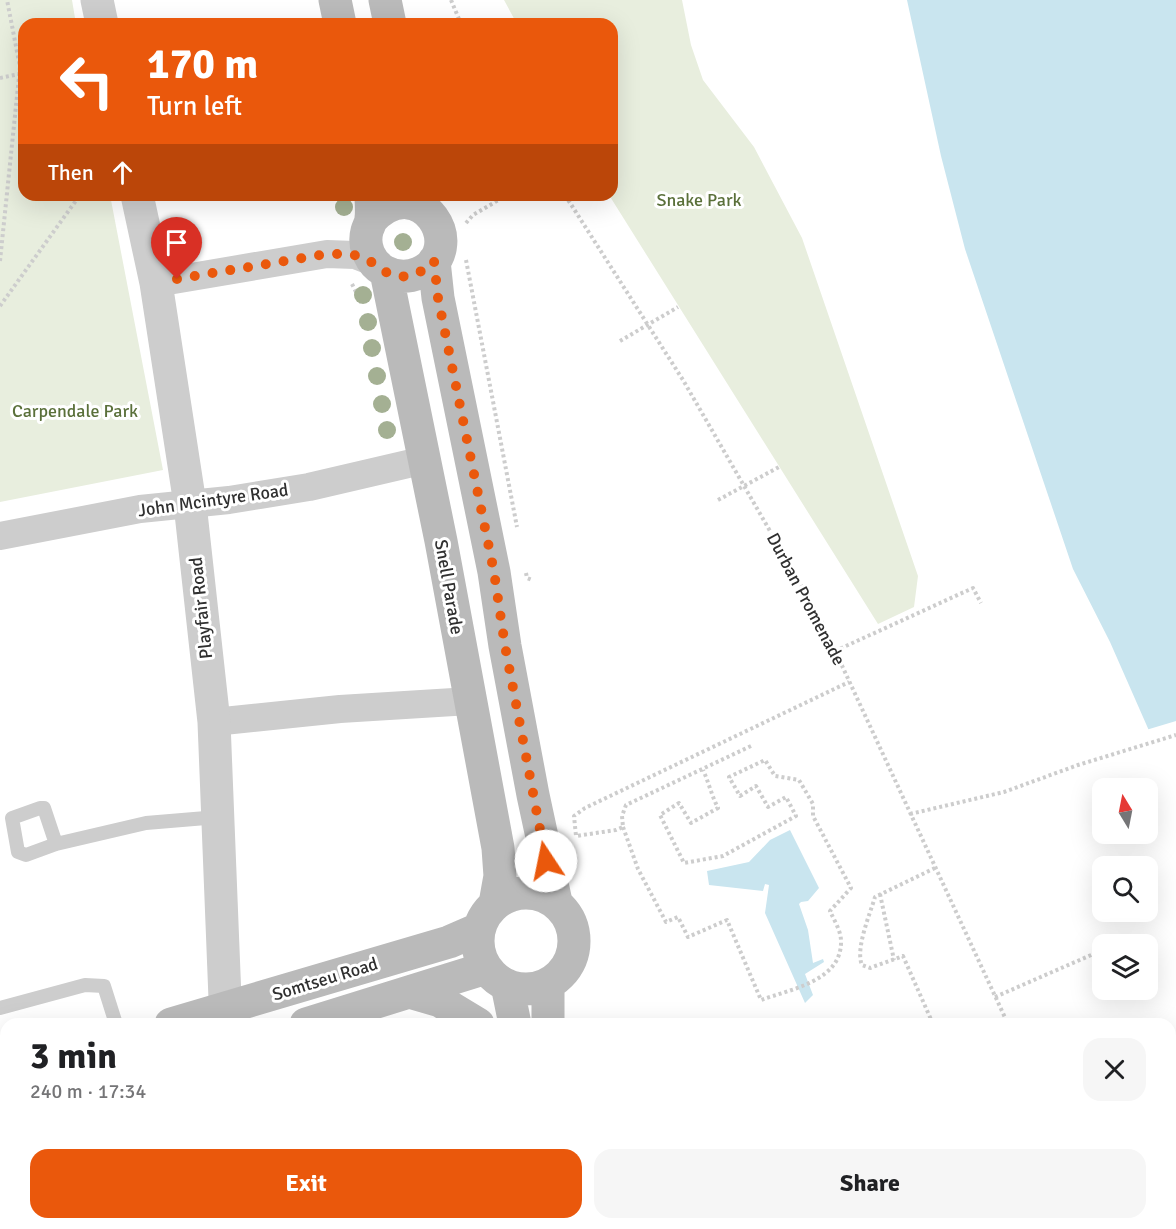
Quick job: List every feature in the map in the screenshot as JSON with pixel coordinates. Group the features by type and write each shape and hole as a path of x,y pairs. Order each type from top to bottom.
{"main road":[{"path":"385,0 389,18"},
{"path":"393,203 428,205 439,228 440,249 450,258 412,276 398,277 374,236 381,209 393,203"},
{"name":"Snell Parade","path":"374,236 425,460 498,848 500,876 487,916"},
{"path":"450,258 438,298 494,572 528,772 556,903"},
{"path":"514,894 536,894 556,903 569,917 575,936 573,956 564,973 548,985 534,990 519,990 497,977 479,956 477,943 487,916 514,894"},
{"name":"Somtseu Road","path":"226,1017 449,942 487,916"},
{"path":"497,977 513,1018"},
{"name":"Somtseu Road","path":"325,1018 409,992 497,977"},
{"path":"548,985 548,1018"},
{"path":"409,992 440,1001 467,1018"}],"street":[{"path":"97,0 101,18"},
{"name":"Playfair Road","path":"138,201 156,283 190,504 214,722 226,1017"},
{"path":"156,283 327,254 355,255 374,236"},
{"name":"John Mcintyre Road","path":"0,536 140,509 309,487 425,460"},
{"path":"214,722 340,709 470,701"}],"lane":[{"path":"56,844 146,823 218,817"},
{"path":"0,1008 85,985 98,984 104,986 114,1018"}],"path":[{"path":"7,0 18,57"},
{"path":"451,0 458,18"},
{"path":"0,78 18,75"},
{"path":"0,261 18,108"},
{"path":"0,306 76,201"},
{"path":"463,226 473,215 497,201"},
{"name":"Durban Promenade","path":"569,201 649,324 819,616 1005,1018"},
{"path":"450,258 517,531"},
{"path":"620,341 678,307"},
{"path":"718,500 779,467"},
{"path":"525,569 526,578 532,580"},
{"path":"835,651 973,588 981,603"},
{"path":"623,827 576,836 574,816 585,808 849,682"},
{"path":"910,814 1004,792 1078,765 1176,735"},
{"path":"703,770 718,808 691,823 679,803 660,815 684,863 723,856 796,816 786,797 768,807 756,786 740,796 729,777 765,760 775,776 799,780 813,804 813,816 851,888 830,911 842,939 840,951 824,976 761,1000 728,920 688,937 678,917 666,922 638,869 623,827 622,816 626,804 751,746"},
{"path":"930,1018 903,956 870,968 862,965 859,960 875,897 935,868"},
{"path":"880,894 894,960"},
{"path":"995,997 1092,955"}],"green space":[{"name":"Carpendale Park","path":"0,0 72,0 75,18 18,18 18,201 111,201 163,470 0,502"},
{"name":"Snake Park","path":"504,0 682,0 691,45 703,80 754,147 802,238 918,576 914,607 878,624 613,201 618,201 618,18 514,18"}],"water":[{"path":"907,0 1176,0 1176,745 1154,742 1110,642 1073,569 965,249 941,156"},
{"path":"790,830 819,888 808,901 799,904 808,930 813,963 823,959 824,962 805,974 813,995 805,1003 765,913 769,885 765,884 763,891 709,885 707,871 749,862 770,840"}],"pier":[{"path":"1176,721 1176,745 1154,751 1146,730"}],"route":[{"path":"177,279 327,254 362,257 398,277 412,276 424,270 434,261 438,298 494,572 505,646 546,861"}]}
